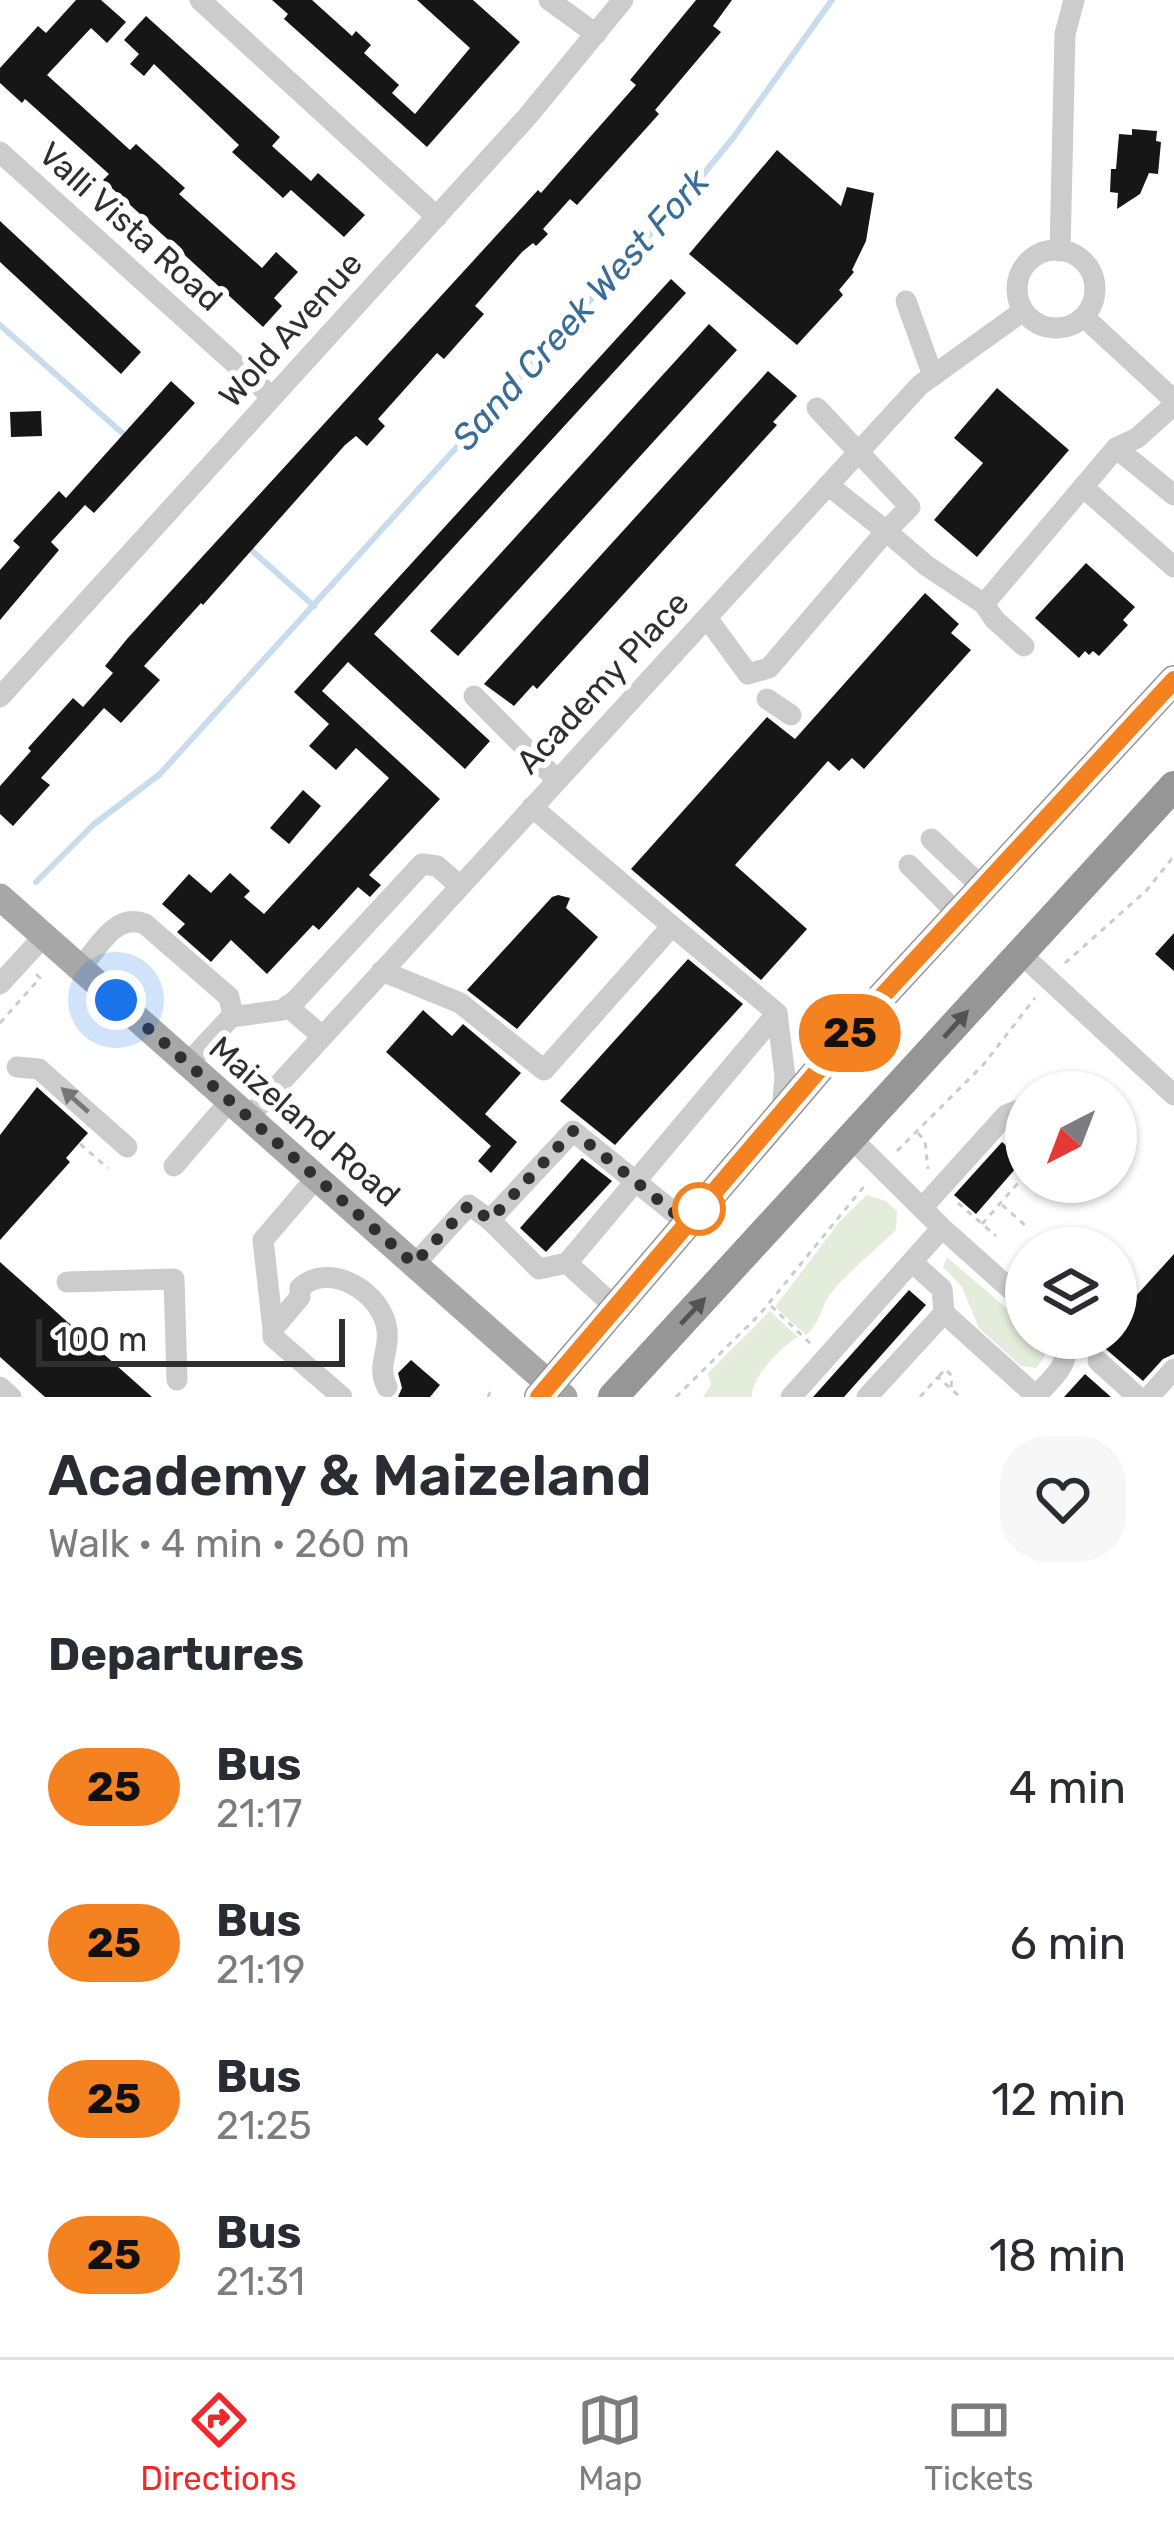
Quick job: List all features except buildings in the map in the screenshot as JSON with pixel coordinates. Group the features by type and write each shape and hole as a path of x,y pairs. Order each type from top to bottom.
{"highway":[{"path":"551,1393 615,1307 782,1112 1174,680"},
{"path":"613,1397 1169,791 1174,756"}],"main road":[{"name":"Maizeland Road","path":"0,897 414,1264 551,1393"}],"street":[{"path":"200,0 437,217"},
{"path":"549,0 596,34"},
{"name":"Wold Avenue","path":"0,697 437,217 622,0"},
{"path":"1060,250 1065,34 1074,0"},
{"name":"Valli Vista Road","path":"0,152 272,397"},
{"path":"1060,250 1083,262 1094,279 1095,292 1084,317 1059,328 1045,327 1023,310 1017,297 1022,270 1046,251 1060,250"},
{"path":"906,301 933,376"},
{"name":"Academy Place","path":"174,1166 322,1036 920,385 1023,310"},
{"path":"984,604 1116,448 1137,438 1174,402 1084,317"},
{"path":"706,617 748,674 769,668 910,507 817,408"},
{"path":"1116,448 1174,495"},
{"path":"828,485 927,566 984,604 994,620 1024,646"},
{"path":"1083,487 1174,567"},
{"path":"474,696 557,780"},
{"path":"767,699 791,715"},
{"path":"532,807 777,1013 785,1076 782,1112"},
{"path":"932,839 983,887"},
{"path":"187,1064 233,1016 287,1006 422,864 437,866 460,886"},
{"path":"909,865 958,914"},
{"path":"80,969 113,927 135,920 229,997 233,1016"},
{"path":"382,971 460,1003 544,1070 672,926"},
{"path":"0,984 44,936"},
{"path":"1019,953 1174,1095"},
{"path":"287,1006 322,1036"},
{"path":"414,1264 469,1205 539,1269 567,1263 777,1013"},
{"path":"17,1067 32,1066 46,1074 127,1147"},
{"path":"922,1208 1005,1116"},
{"path":"490,1220 573,1131 687,1223"},
{"path":"852,1139 1005,1284"},
{"path":"316,1178 263,1240 272,1330 274,1337 342,1397"},
{"path":"790,1397 942,1228"},
{"path":"912,1262 942,1289 944,1312 1035,1396 1066,1359"},
{"path":"567,1263 615,1307"},
{"path":"67,1282 174,1279 177,1379"},
{"path":"272,1330 300,1298 332,1288 368,1315 376,1333 369,1376 383,1392"},
{"path":"867,1397 944,1312"},
{"path":"1098,1361 1138,1397"},
{"path":"1149,1397 1174,1369"},
{"path":"0,1388 11,1397"}],"path":[{"path":"676,1397 769,1305 836,1216 983,1065 1073,954 1146,891 1174,856"},
{"path":"0,1023 40,978"},
{"path":"917,1132 925,1142 928,1177"},
{"path":"1000,1132 1005,1136"},
{"path":"80,1144 108,1168"},
{"path":"947,1193 996,1236"},
{"path":"982,1224 1005,1198"},
{"path":"1000,1204 1026,1226"},
{"path":"769,1305 813,1346"},
{"path":"920,1397 945,1369 952,1376 951,1389"},
{"path":"938,1377 960,1397"}],"green space":[{"path":"867,1195 886,1201 897,1211 896,1230 831,1293 806,1335 775,1307 840,1221"},
{"path":"947,1257 1005,1307 1005,1352 979,1328 962,1287 943,1267"},
{"path":"770,1311 798,1337 762,1372 752,1397 703,1397 711,1385 708,1373"},
{"path":"1013,1359 1043,1359 1037,1368 1021,1366"}],"waterway":[{"name":"Sand Creek West Fork","path":"36,882 93,825 160,774 691,189 832,0"},
{"name":"Sand Creek West Fork","path":"0,325 128,438"},
{"name":"Sand Creek West Fork","path":"249,548 314,606"}],"bus line":[{"name":"25","path":"539,1397 874,1005 1174,680"}],"route":[{"path":"116,1000 414,1264 469,1205 490,1220 573,1131 687,1223 699,1209"}]}
